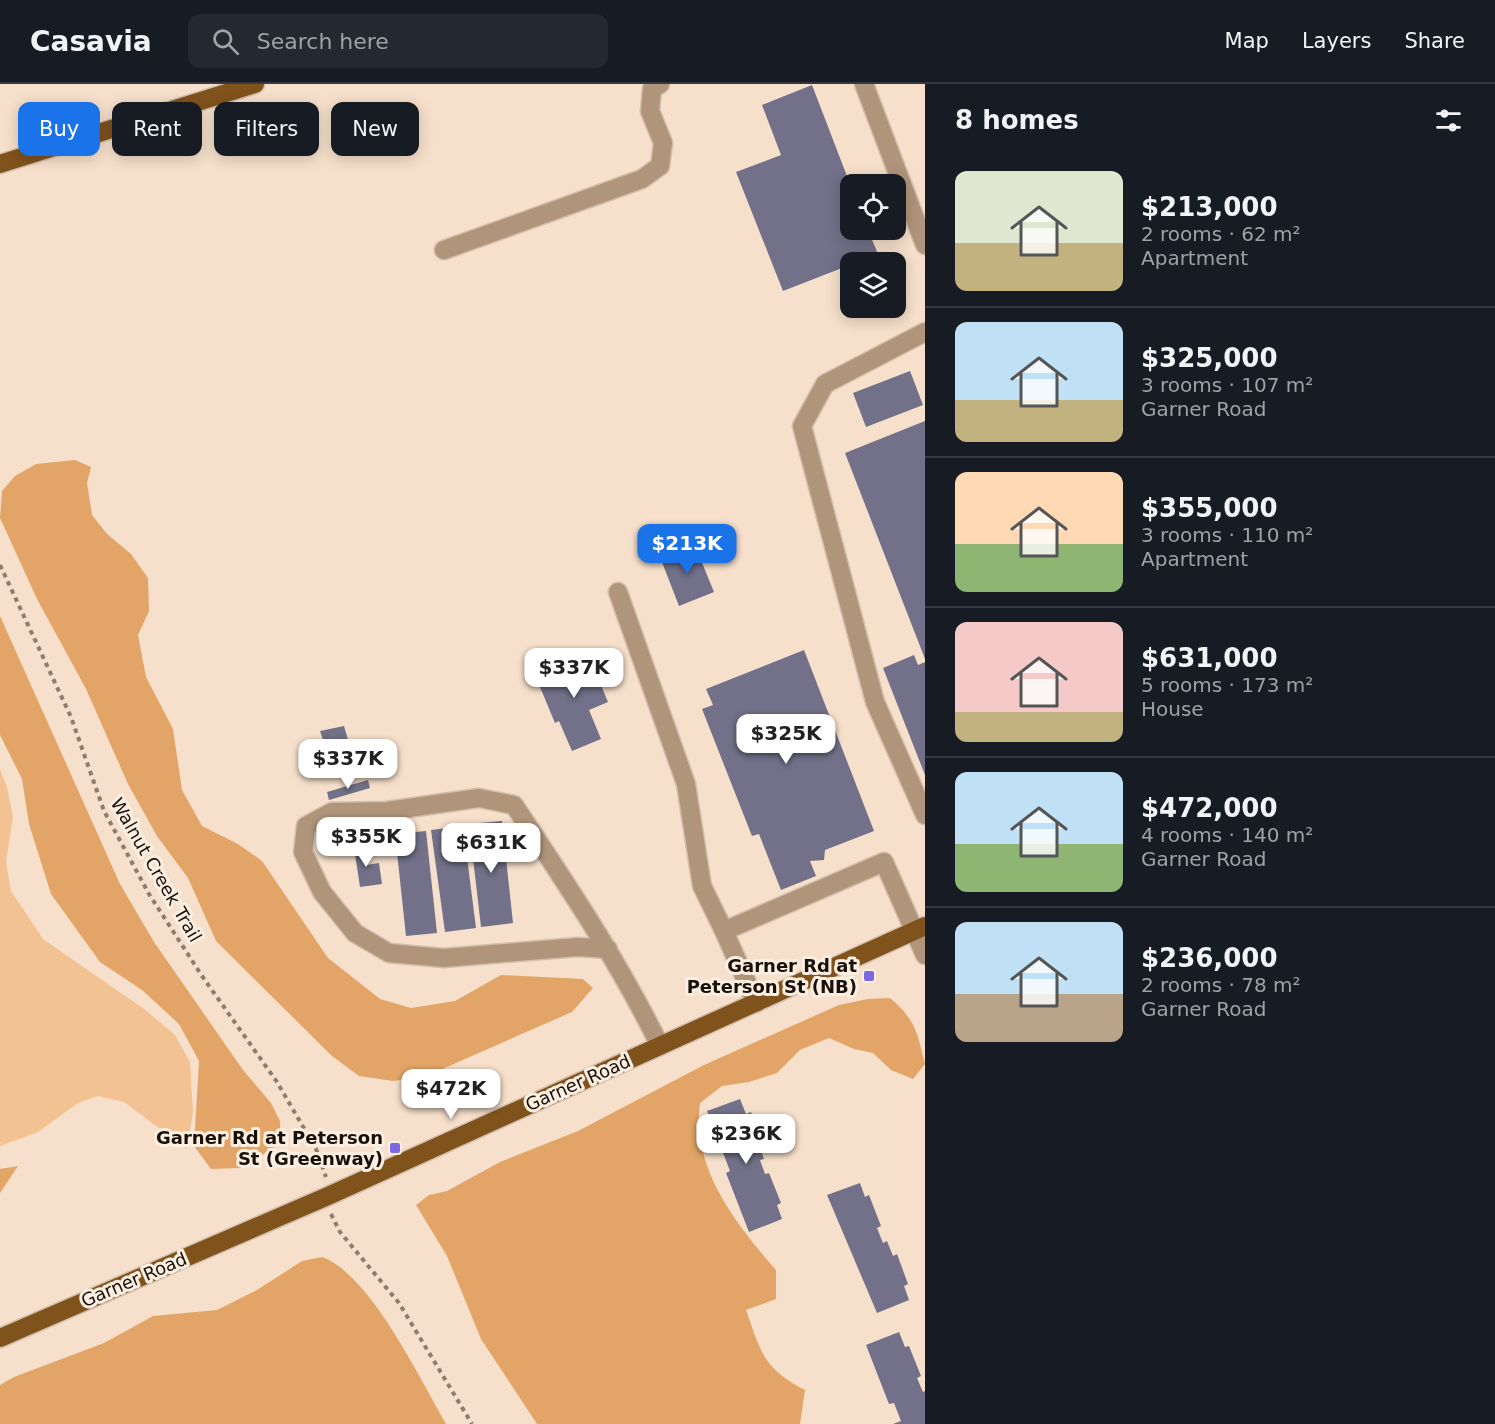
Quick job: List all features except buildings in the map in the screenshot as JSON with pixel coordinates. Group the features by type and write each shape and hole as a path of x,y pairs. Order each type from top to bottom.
{"main road":[{"path":"0,164 255,84"},
{"name":"Garner Road","path":"0,1338 328,1196 920,928"}],"street":[{"path":"864,84 925,245"},
{"path":"444,250 642,179 660,166 663,143 650,111 656,86"},
{"path":"925,332 825,384 802,426 875,702 925,815"},
{"path":"618,592 686,784 702,886 756,1003"},
{"path":"609,949 578,947 444,958 388,953 355,933 322,892 303,852 306,826 332,812 387,811 479,798 514,805 609,949 629,983 660,1046"},
{"path":"724,931 884,862 920,928 925,955"}],"path":[{"name":"Walnut Creek Trail","path":"0,565 71,717 104,811 149,894 278,1082 325,1169"},
{"path":"332,1220 399,1303 472,1424"}],"shaded area":[{"path":"75,460 91,467 87,483 92,515 107,534 131,554 148,578 149,611 138,635 146,677 173,729 182,790 202,826 238,844 262,861 328,958 380,999 411,1008 455,1001 501,975 583,979 593,988 572,1012 424,1077 393,1081 359,1076 332,1056 216,941 188,878 157,836 128,784 86,689 37,599 0,518 2,491 15,476 36,464"},
{"path":"0,616 120,884 154,942 243,1070 271,1103 280,1121 281,1143 241,1168 211,1169 194,1146 199,1061 179,1024 142,990 100,962 51,894 29,824 22,779 0,735"},
{"path":"0,770 7,787 13,817 6,862 11,891 43,939 144,1009 175,1035 190,1062 193,1112 187,1149 124,1102 98,1096 78,1103 38,1132 0,1146"},
{"path":"890,998 910,1020 920,1043 925,1064 913,1079 891,1070 873,1053 854,1049 829,1038 800,1050 777,1073 749,1082 722,1086 700,1103 699,1127 702,1150 720,1194 746,1234 776,1270 776,1299 746,1310 765,1358 780,1374 805,1390 800,1424 537,1424 481,1339 447,1256 416,1205 429,1195 447,1191 500,1162 578,1131 704,1065 839,1005 868,999"},
{"path":"18,1166 0,1193 0,1169"},
{"path":"322,1257 340,1267 375,1305 408,1356 446,1424 0,1424 0,1385 14,1377 104,1343 153,1316 217,1310 257,1290 302,1261"}],"place":[{"name":"Garner Rd at Peterson St (NB)","path":"869,976"},
{"name":"Garner Rd at Peterson St (Greenway)","path":"395,1148"}]}
